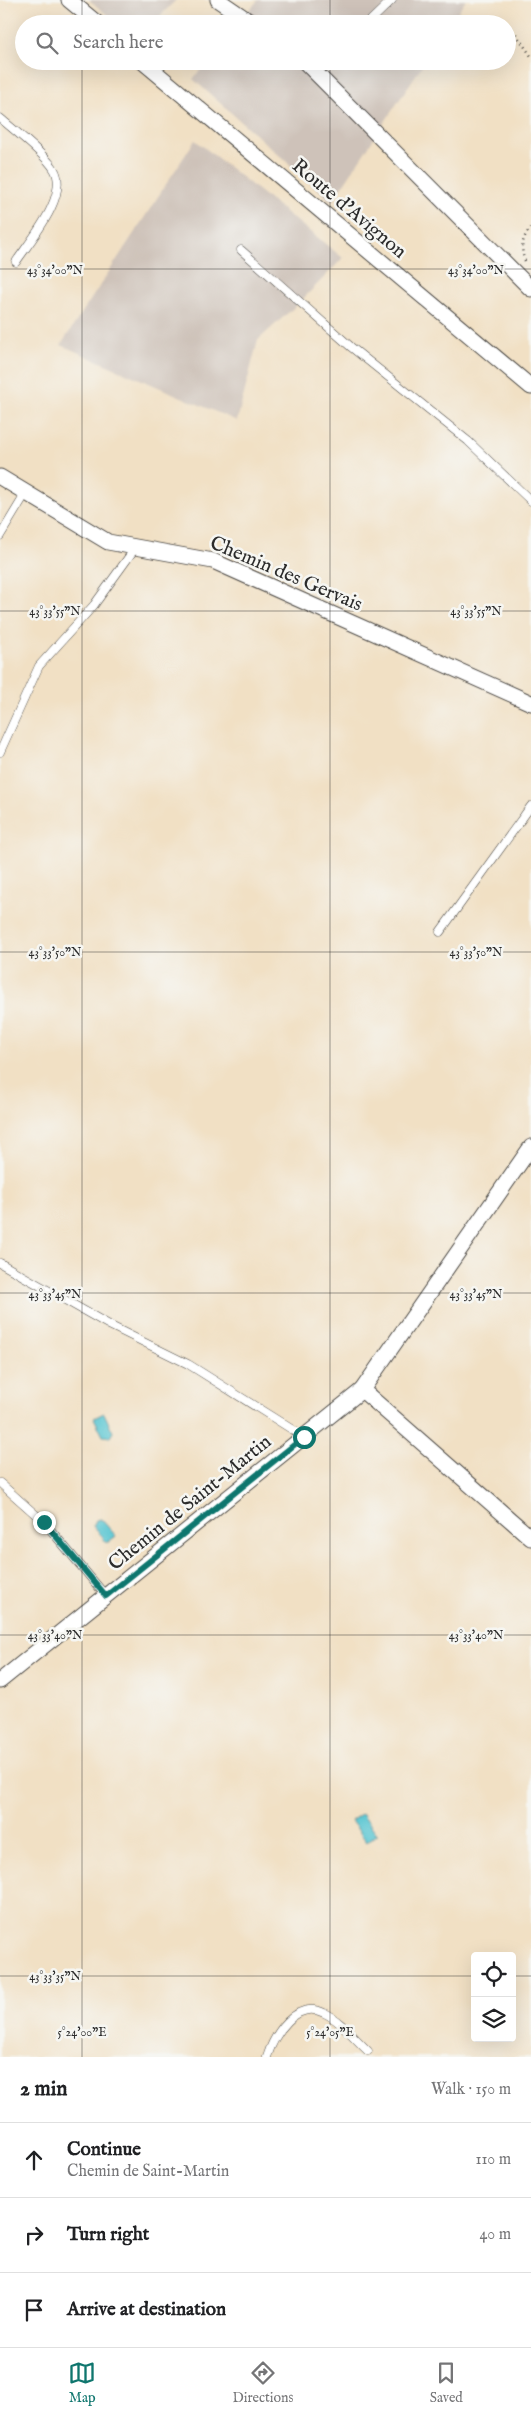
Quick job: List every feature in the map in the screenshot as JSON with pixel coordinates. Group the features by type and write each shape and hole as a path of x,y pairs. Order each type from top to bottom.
{"street":[{"path":"69,0 87,15"},
{"path":"218,0 240,15"},
{"name":"Route d'Avignon","path":"153,70 531,387"},
{"path":"313,70 531,290"},
{"name":"Chemin des Gervais","path":"0,477 108,542 213,561 531,703"},
{"name":"Chemin de Saint-Martin","path":"0,1681 362,1390 531,1147"},
{"path":"362,1390 531,1538"}],"lane":[{"path":"376,15 392,0"},
{"path":"316,73 319,70"},
{"path":"0,118 16,131 55,170 58,191 50,212 16,262"},
{"path":"241,250 351,347 468,441 531,501"},
{"path":"0,536 26,493"},
{"path":"0,752 39,666 94,605 136,547"},
{"path":"440,932 531,806"},
{"path":"0,1263 102,1322 188,1364 304,1437"},
{"path":"0,1483 44,1522 106,1596"},
{"path":"267,2057 272,2043 282,2027 296,2015 312,2010 329,2016 368,2051"}],"path":[{"path":"516,34 531,56"},
{"path":"529,266 524,259 522,246 526,233 531,228"}],"shaded area":[{"path":"89,0 176,0 161,15 108,15"},
{"path":"258,0 466,0 456,15 246,15"},
{"path":"200,70 419,70 332,202 193,79"},
{"path":"195,140 343,258 300,302 258,340 237,421 61,345"}],"water":[{"path":"104,1413 113,1432 110,1437 103,1436 94,1418"},
{"path":"101,1519 116,1536 107,1543 93,1526 96,1520"},
{"path":"362,1813 377,1834 367,1842 351,1821"}],"route":[{"path":"44,1522 106,1596 304,1437"}]}
